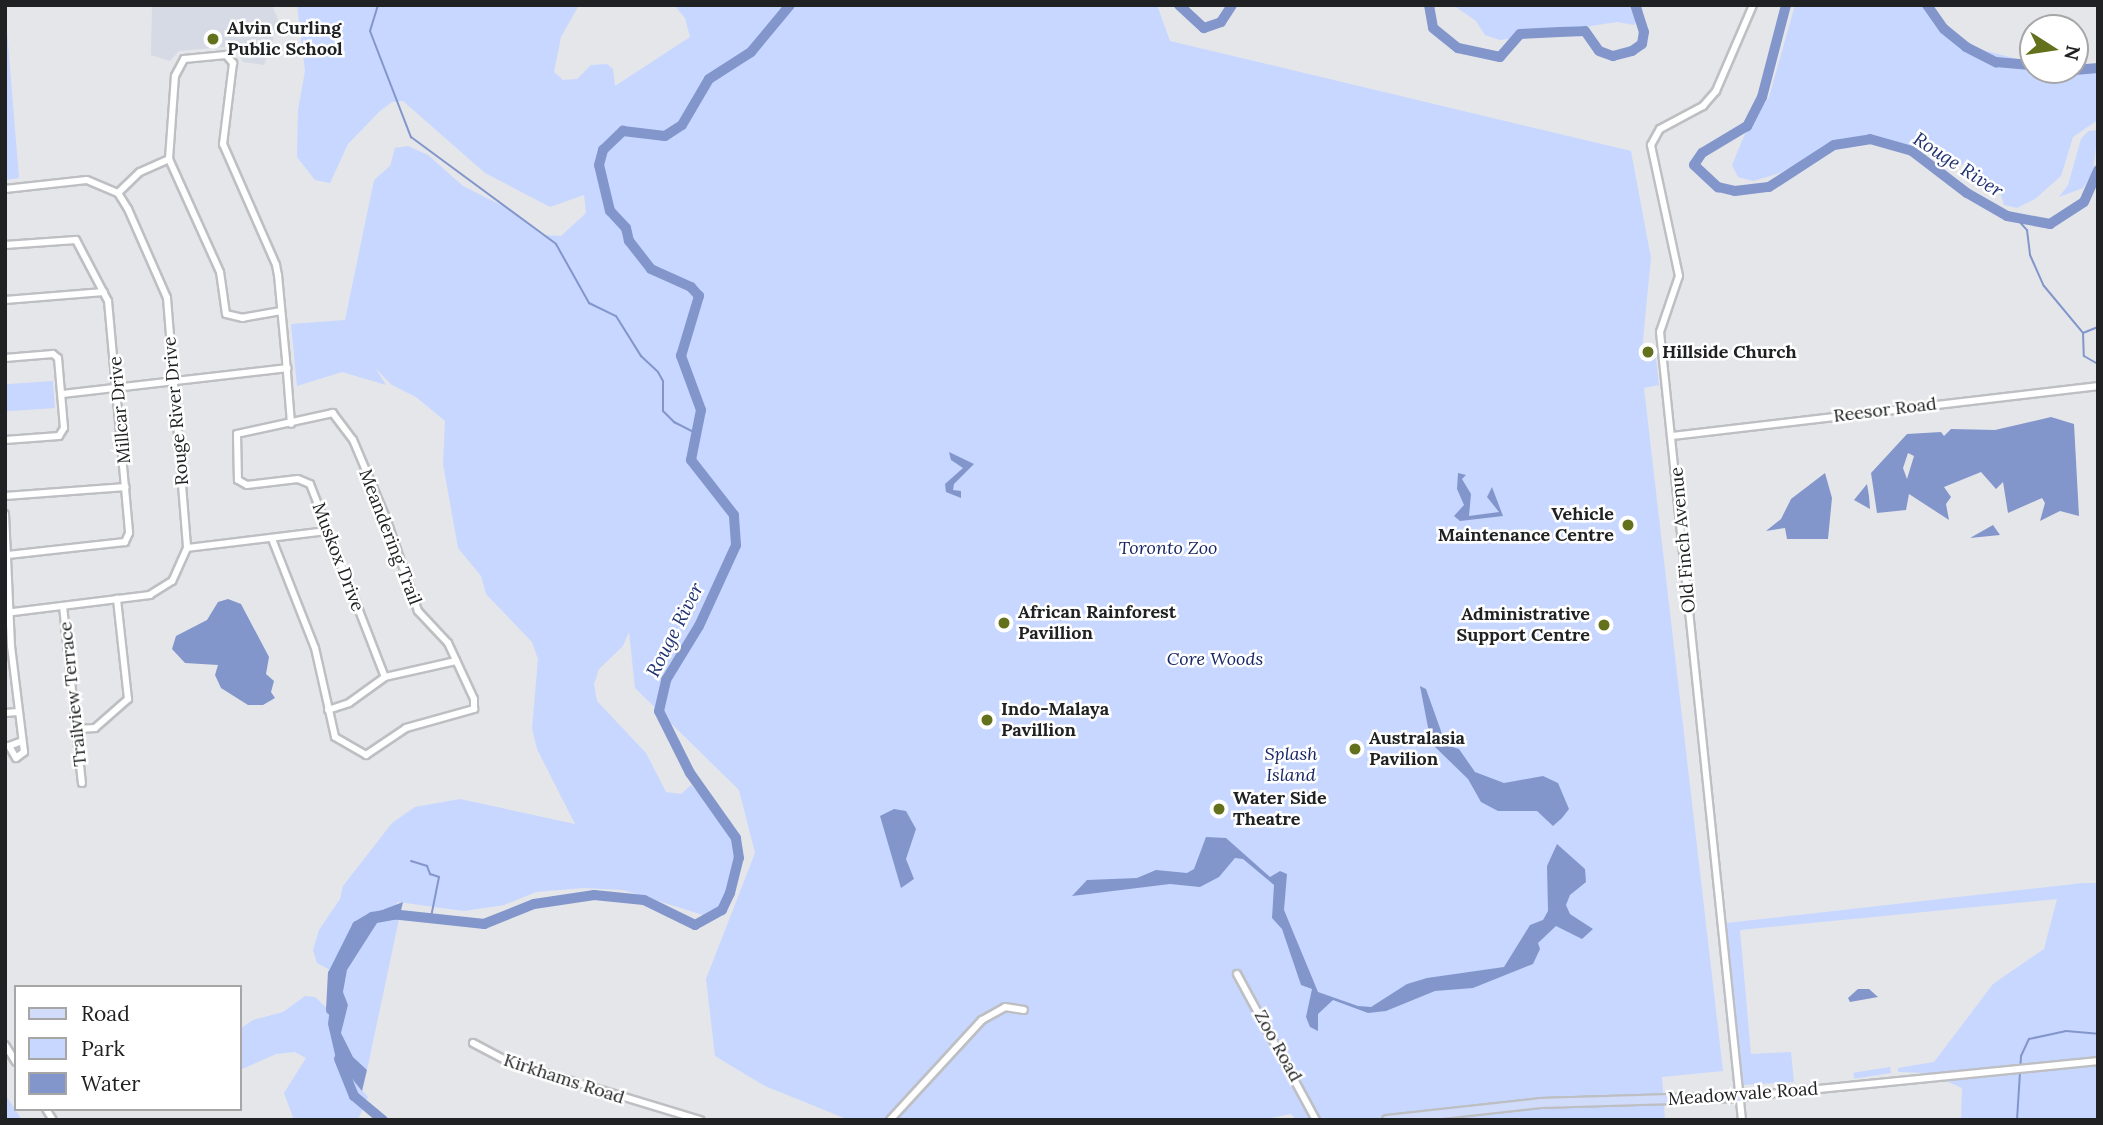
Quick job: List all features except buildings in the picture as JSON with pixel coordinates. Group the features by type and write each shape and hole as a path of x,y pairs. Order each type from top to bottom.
{"main road":[{"name":"Meadowvale Road","path":"1387,1120 1540,1103 1739,1097"}],"street":[{"name":"Old Finch Avenue","path":"1742,1120 1673,436 1660,332 1679,276 1651,145 1660,129 1703,106 1716,91 1753,5"},
{"path":"281,311 243,317 226,314 220,272 169,159 179,63 222,55 232,60 223,144 276,265 281,311 287,368 291,424"},
{"path":"5,189 87,180 118,193 140,172 169,159"},
{"name":"Rouge River Drive","path":"118,193 164,288 187,548"},
{"name":"Millcar Drive","path":"5,245 76,240 104,292 111,309 129,533 125,542 8,555"},
{"path":"5,300 104,292"},
{"path":"5,358 53,354 60,366 64,428 59,436 5,440"},
{"path":"63,394 287,368"},
{"name":"Reesor Road","path":"1673,436 2098,386"},
{"name":"Meandering Trail","path":"272,539 315,648 335,737 366,755 406,729 472,712 474,699 448,643 418,611 387,518 341,417 333,413 291,424"},
{"name":"Muskox Drive","path":"291,424 237,434 238,480 247,485 305,480 328,531 385,677"},
{"path":"5,496 126,487"},
{"path":"5,514 8,646 22,741"},
{"path":"8,613 117,599 163,589 179,571 187,548 328,531"},
{"path":"77,729 95,728 128,699 117,599"},
{"name":"Trailview Terrace","path":"63,606 82,783"},
{"path":"328,710 349,703 385,677 456,661"},
{"path":"5,681 15,680"},
{"path":"5,713 18,712"},
{"name":"Zoo Road","path":"1237,974 1316,1120"},
{"path":"890,1120 962,1042 997,1009 1024,1010"},
{"name":"Kirkhams Road","path":"472,1043 509,1062 700,1120"},
{"name":"Meadowvale Road","path":"1739,1097 2098,1061"},
{"path":"897,1120 901,1108"}],"shaded area":[{"name":"Alvin Curling Public School","path":"152,5 272,5 279,22 264,65 243,62 237,51 224,47 179,51 170,61 151,55"}],"green space":[{"name":"Toronto Zoo","path":"297,5 579,5 561,37 554,72 563,80 577,79 591,65 607,64 613,69 615,86 690,37 685,18 674,5 1157,5 1170,41 1631,151 1651,258 1641,360 1656,358 1659,385 1644,388 1723,1071 1662,1077 1665,1120 1296,1120 1291,1114 1261,1120 849,1120 765,1086 715,1056 706,979 755,853 739,790 635,688 629,632 623,646 599,669 594,684 597,701 646,753 666,792 681,794 691,785 735,833 738,857 725,910 706,916 623,890 583,888 536,892 504,905 464,911 398,902 334,972 317,963 313,950 319,930 340,899 343,886 392,823 415,807 460,799 575,824 537,749 532,728 538,659 532,642 486,594 481,576 458,548 443,464 445,421 416,397 392,385 375,368 386,385 342,372 297,386 291,324 345,320 374,180 390,166 395,148 408,146 428,155 463,186 509,209 542,235 561,236 586,213 584,195 550,207 485,173 403,101 392,102 380,111 348,144 330,183 315,180 297,157 298,110 305,71"},
{"path":"1453,5 1642,5 1643,13 1634,25 1617,22 1500,40 1485,35 1476,21"},
{"path":"1795,5 1930,5 1945,31 1971,47 2019,59 2019,84 2089,84 2089,73 2098,73 2098,120 2073,137 2061,176 2035,199 2017,208 2004,205 1999,189 1977,169 1869,136 1839,142 1780,173 1753,181 1738,177 1732,165 1747,129 1769,97"},
{"path":"5,7 19,178 5,180"},
{"path":"2098,130 2093,172 2083,188 2059,197 2068,185 2081,139 2088,131"},
{"path":"53,381 55,408 7,411 5,384"},
{"path":"2098,883 2098,1120 1961,1120 1962,1088 1928,1073 1898,1072 1898,1068 1934,1062 1993,984 2044,949 2057,899 1740,930 1751,1054 1791,1052 1794,1082 1743,1085 1726,923"},
{"path":"399,919 367,1070 353,1057 341,1033 348,1005 343,992 347,970 377,923"},
{"path":"305,996 315,997 329,1010 337,1059 368,1097 358,1120 294,1120 284,1093 306,1058 295,1052 276,1054 242,1069 242,1028 253,1020 283,1012"},
{"path":"1890,1067 1891,1073 1854,1079 1853,1073"},
{"path":"5,1094 22,1120 5,1120"}],"water":[{"path":"2051,417 2074,424 2079,516 2060,511 2040,521 2045,503 2042,498 2008,513 2003,482 1996,489 1981,472 1944,487 1951,497 1946,504 1949,520 1909,494 1906,510 1877,513 1871,473 1907,434 1941,432 1944,436 1951,429 1995,430","holes":["1908,453 1914,456 1907,479 1903,468"]},
{"path":"949,452 974,464 954,484 953,490 961,491 961,498 946,492 945,484 963,468 951,460"},
{"path":"1458,473 1466,475 1462,479 1471,494 1469,516 1499,512 1487,497 1492,487 1503,516 1460,521 1454,516 1464,505 1457,489"},
{"path":"1825,473 1832,498 1828,539 1787,539 1785,528 1766,531 1781,519 1791,499"},
{"path":"1867,484 1869,496 1870,509 1854,500"},
{"path":"1993,525 2000,535 1970,538"},
{"path":"228,599 241,604 269,657 266,674 274,681 271,692 275,698 263,705 248,705 221,688 215,675 218,665 185,663 172,649 176,636 207,620 218,602"},
{"path":"1420,686 1426,689 1446,745 1459,749 1475,772 1504,783 1543,776 1558,783 1569,809 1562,818 1553,826 1537,811 1498,811 1481,802 1468,779 1431,743"},
{"path":"894,809 906,811 916,829 906,859 914,879 901,888 880,816"},
{"path":"1206,837 1226,838 1270,877 1280,871 1287,874 1284,910 1318,992 1358,1006 1371,1007 1407,984 1427,978 1504,967 1530,925 1543,920 1548,911 1547,866 1557,844 1585,869 1586,882 1570,895 1566,905 1570,914 1593,929 1582,939 1556,926 1538,943 1540,949 1533,964 1473,988 1435,991 1386,1011 1368,1013 1333,1000 1318,1014 1318,1031 1310,1027 1306,1017 1312,989 1301,985 1282,929 1272,918 1274,885 1243,859 1235,858 1219,877 1200,887 1170,884 1072,896 1087,880 1137,878 1156,870 1187,873 1194,869"},
{"path":"403,902 399,919 377,923 347,970 343,992 348,1005 341,1033 353,1057 367,1070 362,1091 336,1059 328,1024 335,966 372,914"},
{"path":"1858,989 1869,989 1878,997 1850,1002 1848,998"}],"waterway":[{"path":"378,5 370,31 411,137 556,244 589,303 616,316 641,356 658,372 663,381 663,411 674,422 696,433"},
{"name":"Rouge River","path":"331,1010 333,974 357,926 372,917 391,914 484,924 534,904 594,895 644,900 695,925 722,910 730,893 739,858 736,838 690,773 659,711 666,680 699,626 736,545 734,515 691,460 701,410 681,356 699,296 691,287 651,269 629,241 626,228 610,211 599,165 603,150 623,131 665,136 682,125 709,79 751,52 790,5"},
{"name":"Rouge River","path":"1179,5 1204,28 1221,22 1232,5"},
{"name":"Rouge River","path":"1429,5 1433,28 1458,48 1500,57 1520,34 1560,32 1585,31 1599,51 1613,56 1632,51 1642,44 1644,32 1635,5"},
{"name":"Rouge River","path":"1786,5 1762,97 1747,126 1702,153 1694,165 1718,187 1735,191 1769,187 1834,145 1870,139 1912,151 1967,193 2007,216 2050,224 2084,202 2098,170"},
{"name":"Rouge River","path":"1927,5 1944,29 1966,47 1996,62 2019,64"},
{"name":"Rouge River","path":"2089,69 2098,68"},
{"path":"2017,219 2027,230 2030,255 2044,286 2083,333 2084,356 2098,364"},
{"path":"2083,333 2098,327"},
{"path":"411,861 427,866 430,874 439,877 431,917"},
{"path":"2017,1120 2021,1056 2029,1039 2066,1031 2098,1034"},
{"name":"Rouge River","path":"339,1059 354,1096 383,1120"}],"place":[{"name":"Alvin Curling Public School","path":"213,39"},
{"name":"Hillside Church","path":"1648,352"},
{"name":"Vehicle Maintenance Centre","path":"1628,525"},
{"name":"African Rainforest Pavillion","path":"1004,623"},
{"name":"Administrative Support Centre","path":"1604,625"},
{"name":"Indo-Malaya Pavillion","path":"987,720"},
{"name":"Australasia Pavilion","path":"1355,749"},
{"name":"Water Side Theatre","path":"1219,809"}],"park label":[{"name":"Core Woods","path":"1215,659"},
{"name":"Splash Island","path":"1291,765"}]}
